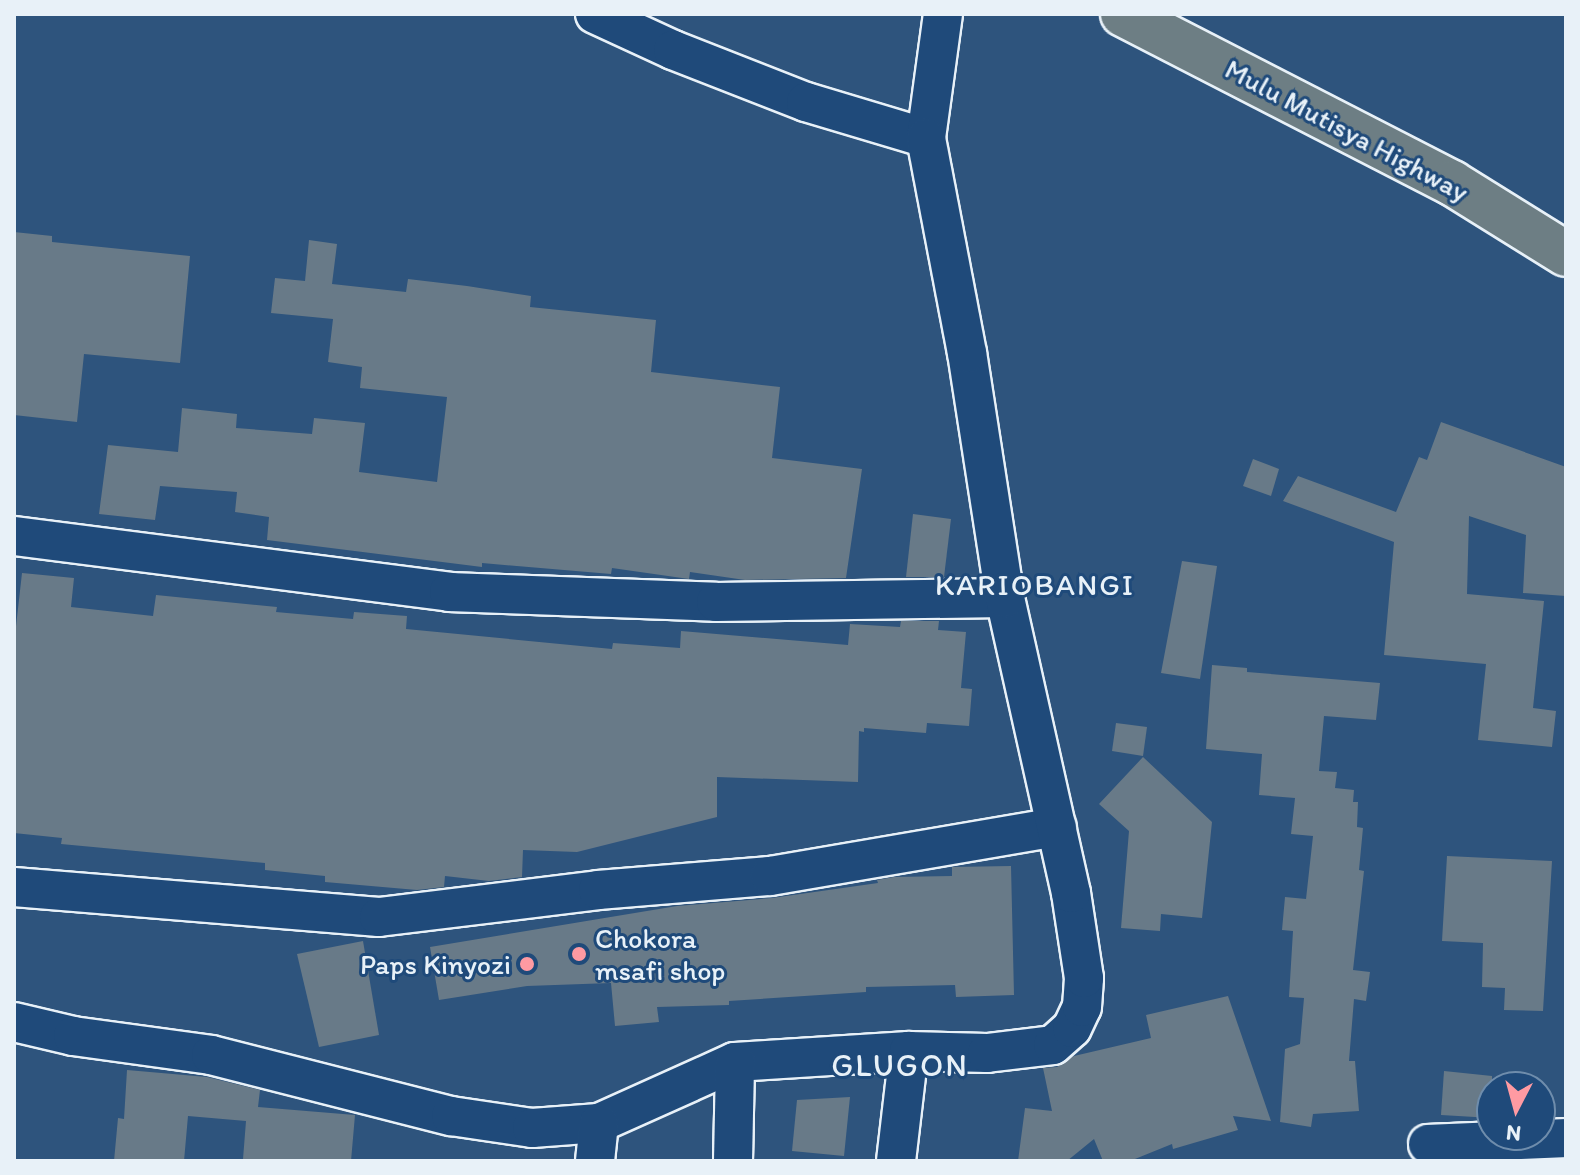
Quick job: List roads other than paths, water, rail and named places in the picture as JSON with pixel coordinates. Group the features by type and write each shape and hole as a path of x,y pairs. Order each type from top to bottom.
{"highway":[{"name":"Mulu Mutisya Highway","path":"1123,14 1452,183 1566,254"}],"street":[{"path":"595,14 673,50 806,102 926,138"},
{"path":"14,1022 73,1036 211,1055 451,1116 532,1128 599,1123 735,1062 909,1051 987,1053 1053,1045 1072,1028 1082,1007 1084,978 1071,893 1005,598 967,353 926,138 943,14"},
{"path":"14,536 449,592 716,602 1005,598"},
{"path":"14,887 379,917 598,890 770,876 1057,827"},
{"path":"896,1161 909,1051"},
{"path":"733,1161 735,1062"},
{"path":"595,1161 599,1123"},
{"path":"1428,1144 1566,1138"}],"place":[{"name":"Chokora msafi shop","path":"579,954"},
{"name":"Paps Kinyozi","path":"527,964"}],"district":[{"name":"KARIOBANGI","path":"1035,585"},
{"name":"GLUGON","path":"900,1065"}]}
